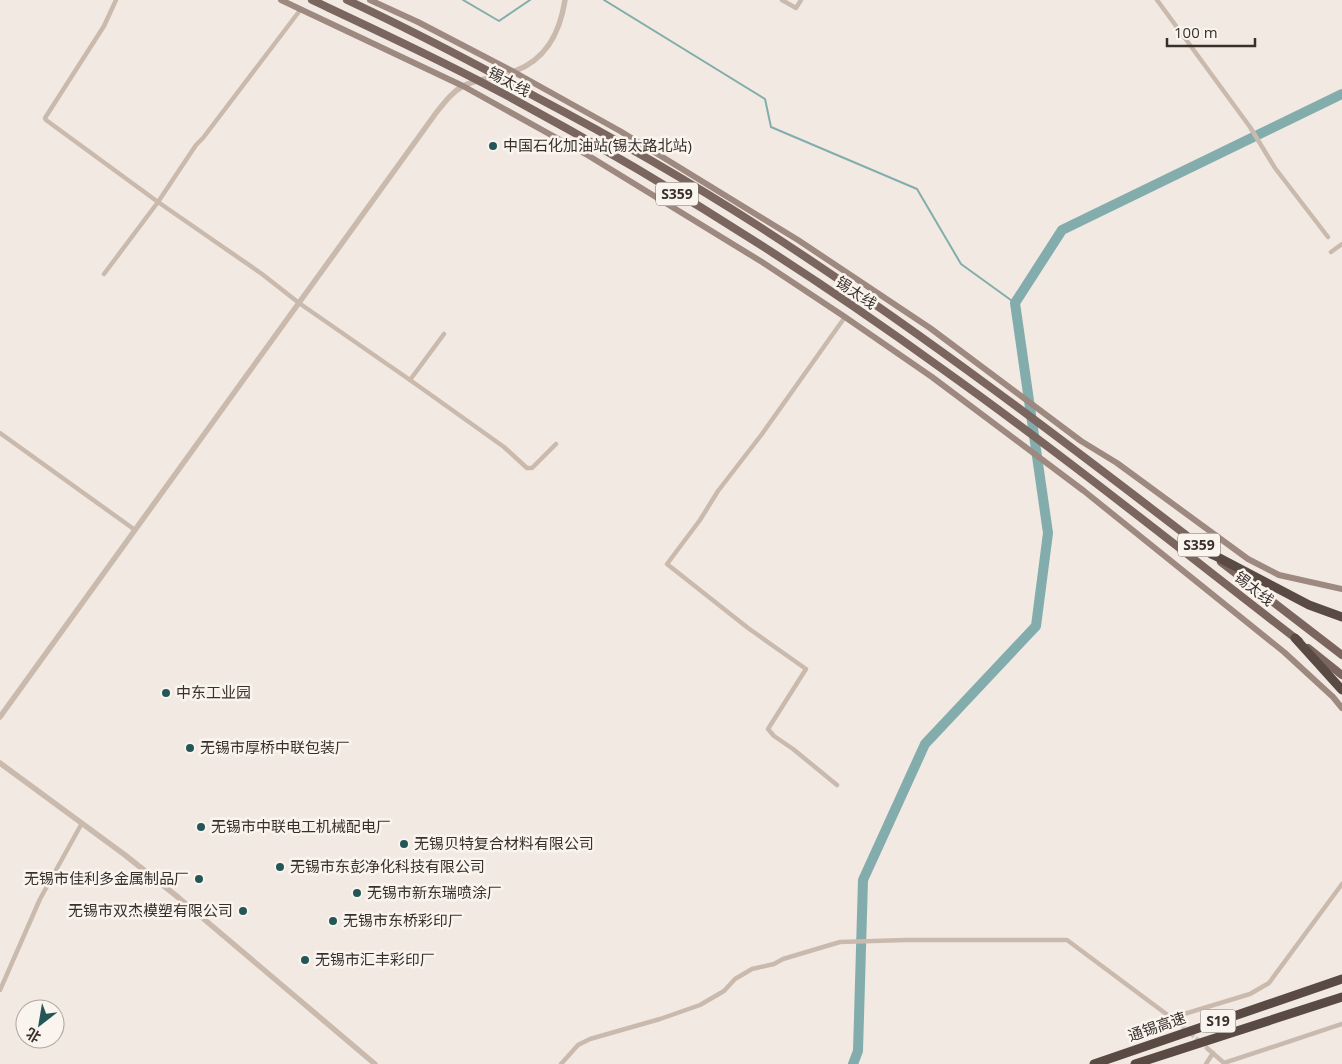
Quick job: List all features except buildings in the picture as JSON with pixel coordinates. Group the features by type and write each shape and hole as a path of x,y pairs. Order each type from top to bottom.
{"highway":[{"path":"1208,552 1309,605 1342,617"},
{"path":"1294,638 1342,690"},
{"name":"通锡高速","path":"1094,1064 1342,979"},
{"name":"通锡高速","path":"1135,1064 1342,997"}],"main road":[{"path":"281,0 463,86 598,161 762,262 845,317 932,377 1051,466 1284,652 1333,697 1342,708"},
{"name":"锡太线","path":"312,0 417,49 596,145 769,252 940,367 1020,426 1342,675"},
{"name":"锡太线","path":"347,0 408,29 600,131 758,226 935,345 1342,655"},
{"path":"370,0 418,22 514,72 620,131 798,240 930,328 1081,440 1117,463 1248,559 1279,575 1342,589"}],"street":[{"path":"116,0 104,26 44,118 158,202 262,274 299,303 504,447 527,468 532,468 556,444"},
{"path":"782,0 796,8 801,0"},
{"path":"1157,0 1250,127 1275,168 1328,237"},
{"path":"0,718 436,113 448,98 463,86 514,72 532,63 546,49 558,31 564,3"},
{"path":"104,274 158,202 196,146 302,9"},
{"path":"1331,252 1342,244"},
{"path":"837,785 774,736 768,729 806,670 667,564 845,317"},
{"path":"410,380 444,334"},
{"path":"0,433 135,530"},
{"path":"0,763 179,898 374,1064"},
{"path":"0,990 40,899 82,823"},
{"path":"1170,1018 1250,994 1269,983 1342,884"},
{"path":"562,1064 578,1045 590,1039 660,1019 700,1005 724,991 735,979 752,969 774,964 783,959 840,942 1067,940 1180,1025"},
{"path":"1208,1049 1224,1063 1342,1024"},
{"path":"1206,1064 1213,1053"}],"waterway":[{"path":"463,0 499,21 530,0"},
{"path":"604,0 765,99 771,127 917,189 961,264 1015,303"},
{"path":"853,1064 858,1051 863,880 925,744 1036,626 1048,533 1015,303 1062,230 1342,94"}],"tunnel":[{"path":"1181,1025 1208,1049"}],"place":[{"name":"中国石化加油站(锡太路北站)","path":"493,146"},
{"name":"中东工业园","path":"166,693"},
{"name":"无锡市厚桥中联包装厂","path":"190,748"},
{"name":"无锡市中联电工机械配电厂","path":"201,827"},
{"name":"无锡贝特复合材料有限公司","path":"404,844"},
{"name":"无锡市东彭净化科技有限公司","path":"280,867"},
{"name":"无锡市佳利多金属制品厂","path":"199,879"},
{"name":"无锡市新东瑞喷涂厂","path":"357,893"},
{"name":"无锡市双杰模塑有限公司","path":"243,911"},
{"name":"无锡市东桥彩印厂","path":"333,921"},
{"name":"无锡市汇丰彩印厂","path":"305,960"}]}
